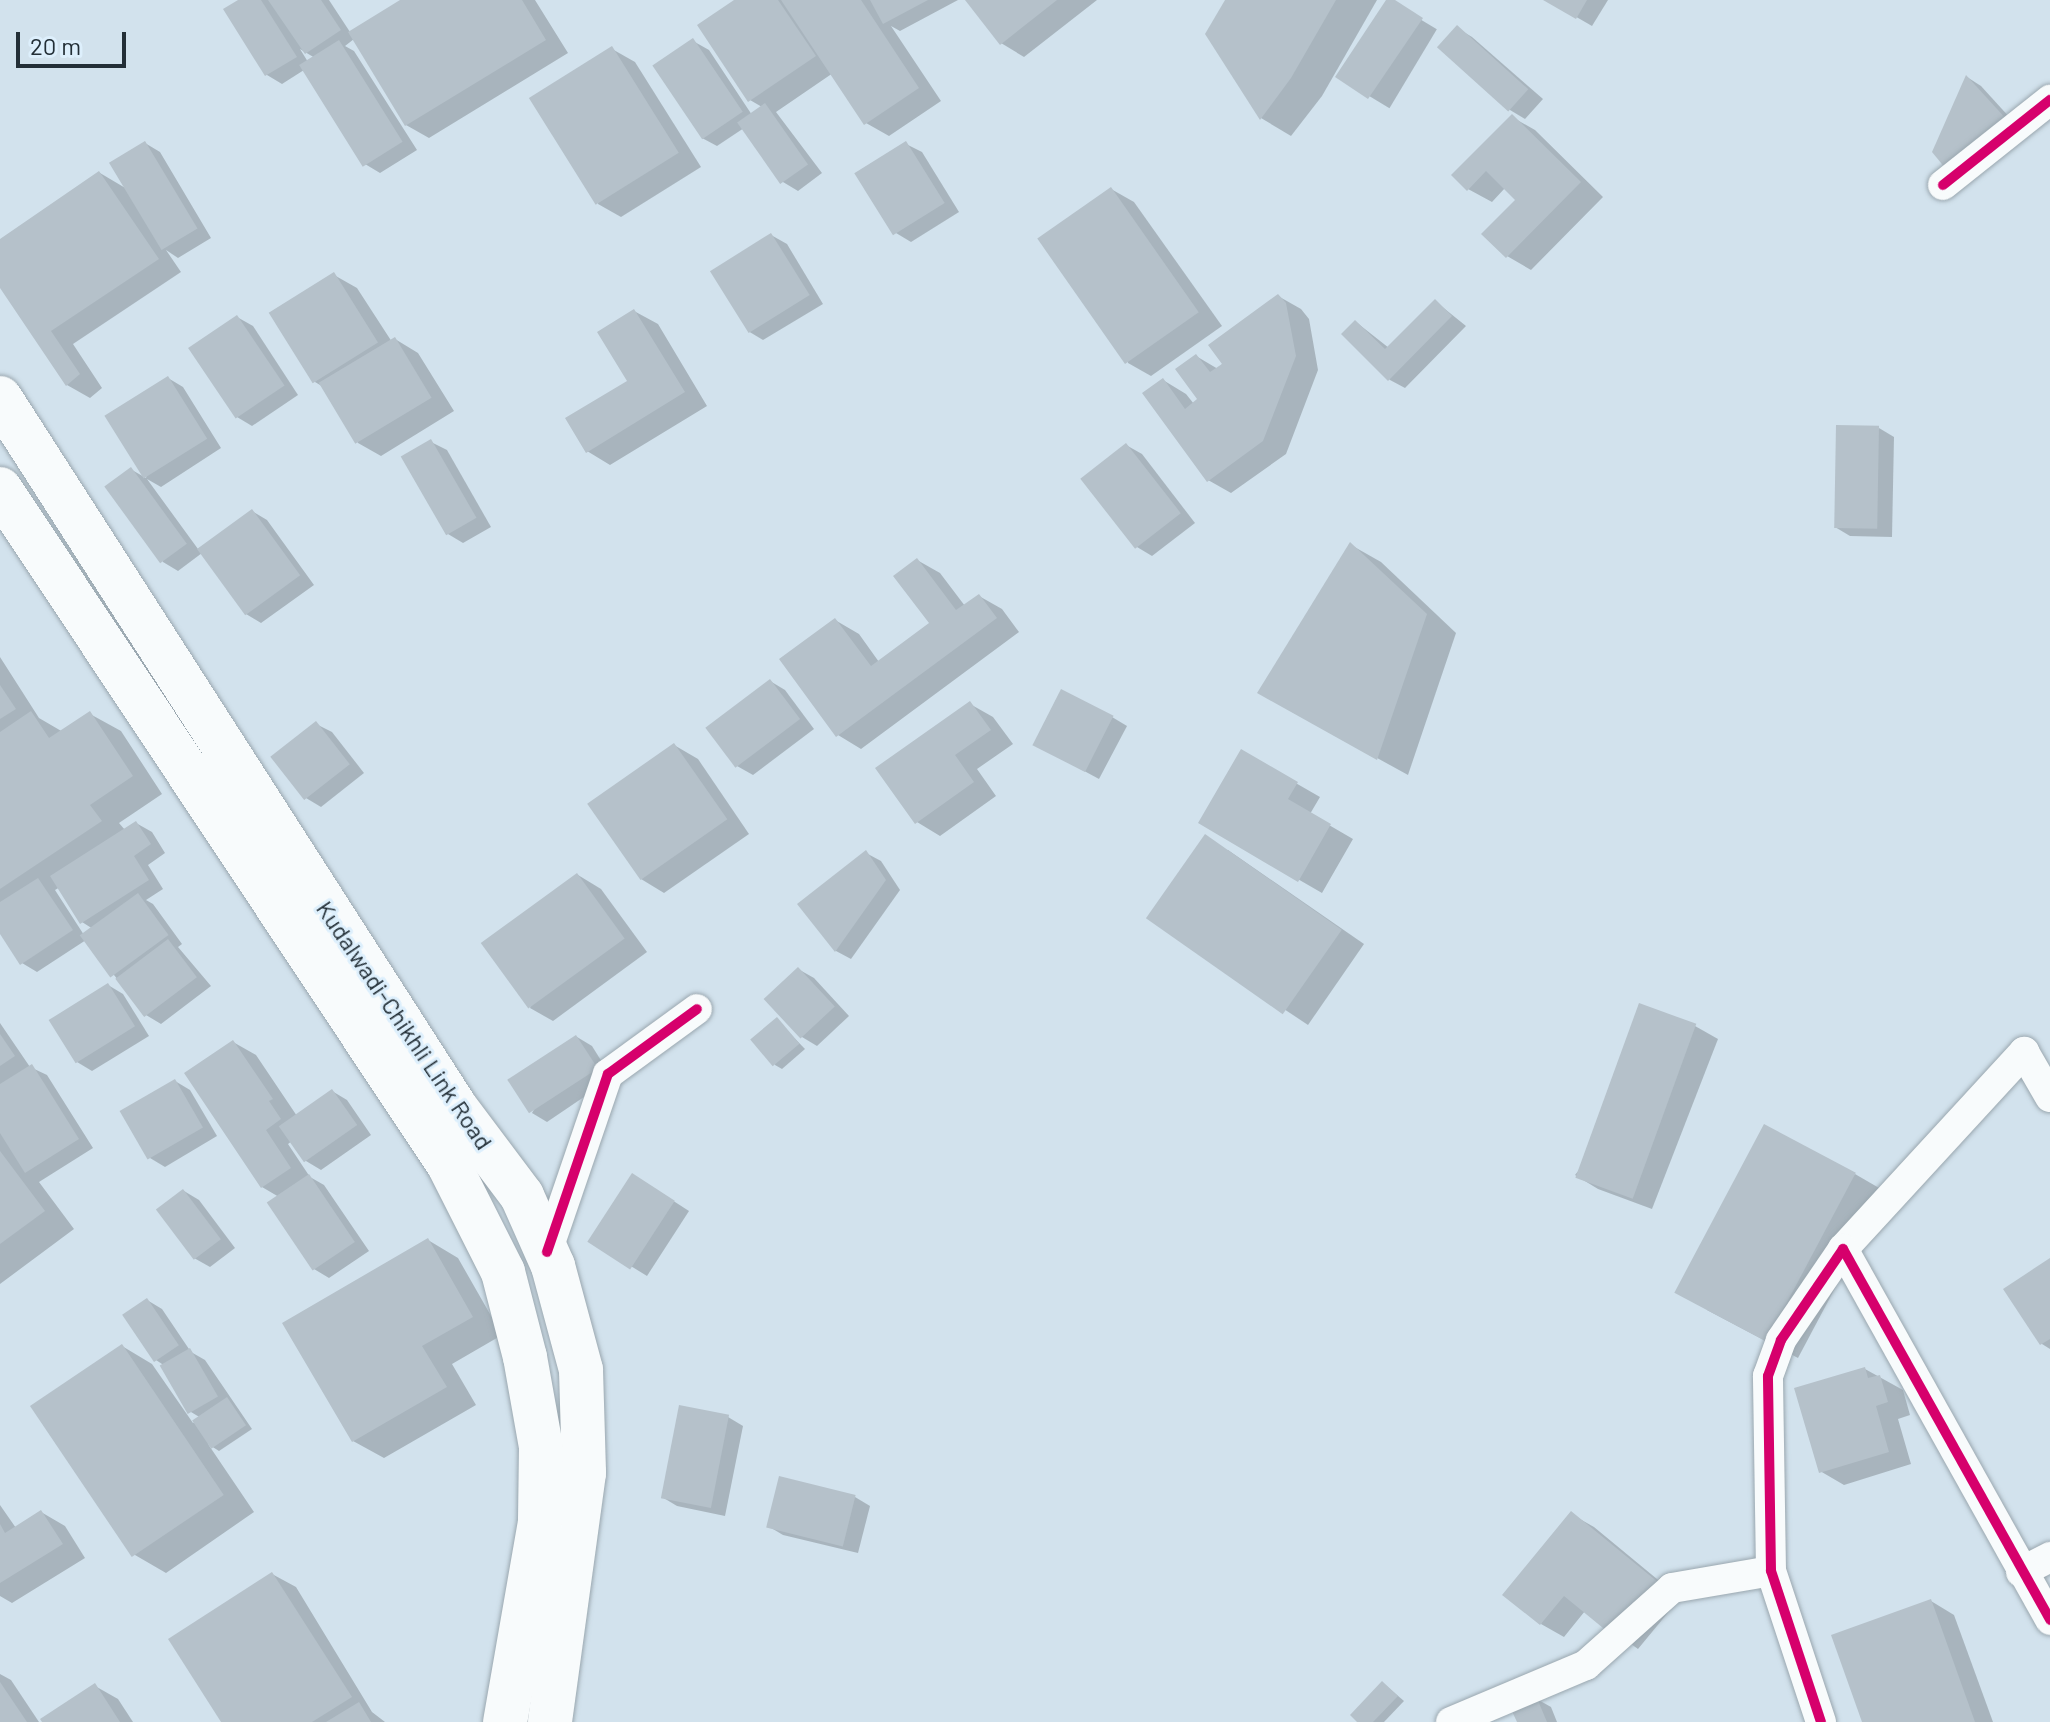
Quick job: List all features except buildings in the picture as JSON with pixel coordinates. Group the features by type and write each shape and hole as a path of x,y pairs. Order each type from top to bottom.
{"main road":[{"name":"Kudalwadi-Chikhli Link Road","path":"0,398 11,442 456,1108 522,1196 547,1252 581,1370 584,1473 550,1722"},
{"name":"Kudalwadi-Chikhli Link Road","path":"0,489 449,1165 503,1272 525,1357 541,1447 540,1522 505,1722"}],"street":[{"path":"1943,185 2050,100"},
{"path":"547,1252 608,1074 697,1009"},
{"path":"1821,1722 1771,1571 1768,1376 1781,1340 1843,1249 2024,1052 2050,1097"},
{"path":"1843,1249 2050,1620"},
{"path":"2021,1572 2050,1557"},
{"path":"1451,1722 1586,1665 1672,1588 1771,1571"}],"cycle path":[{"path":"1943,185 2050,100"},
{"path":"547,1252 608,1074 697,1009"},
{"path":"1821,1722 1771,1571 1768,1376 1781,1340 1843,1249 2050,1620"}]}
